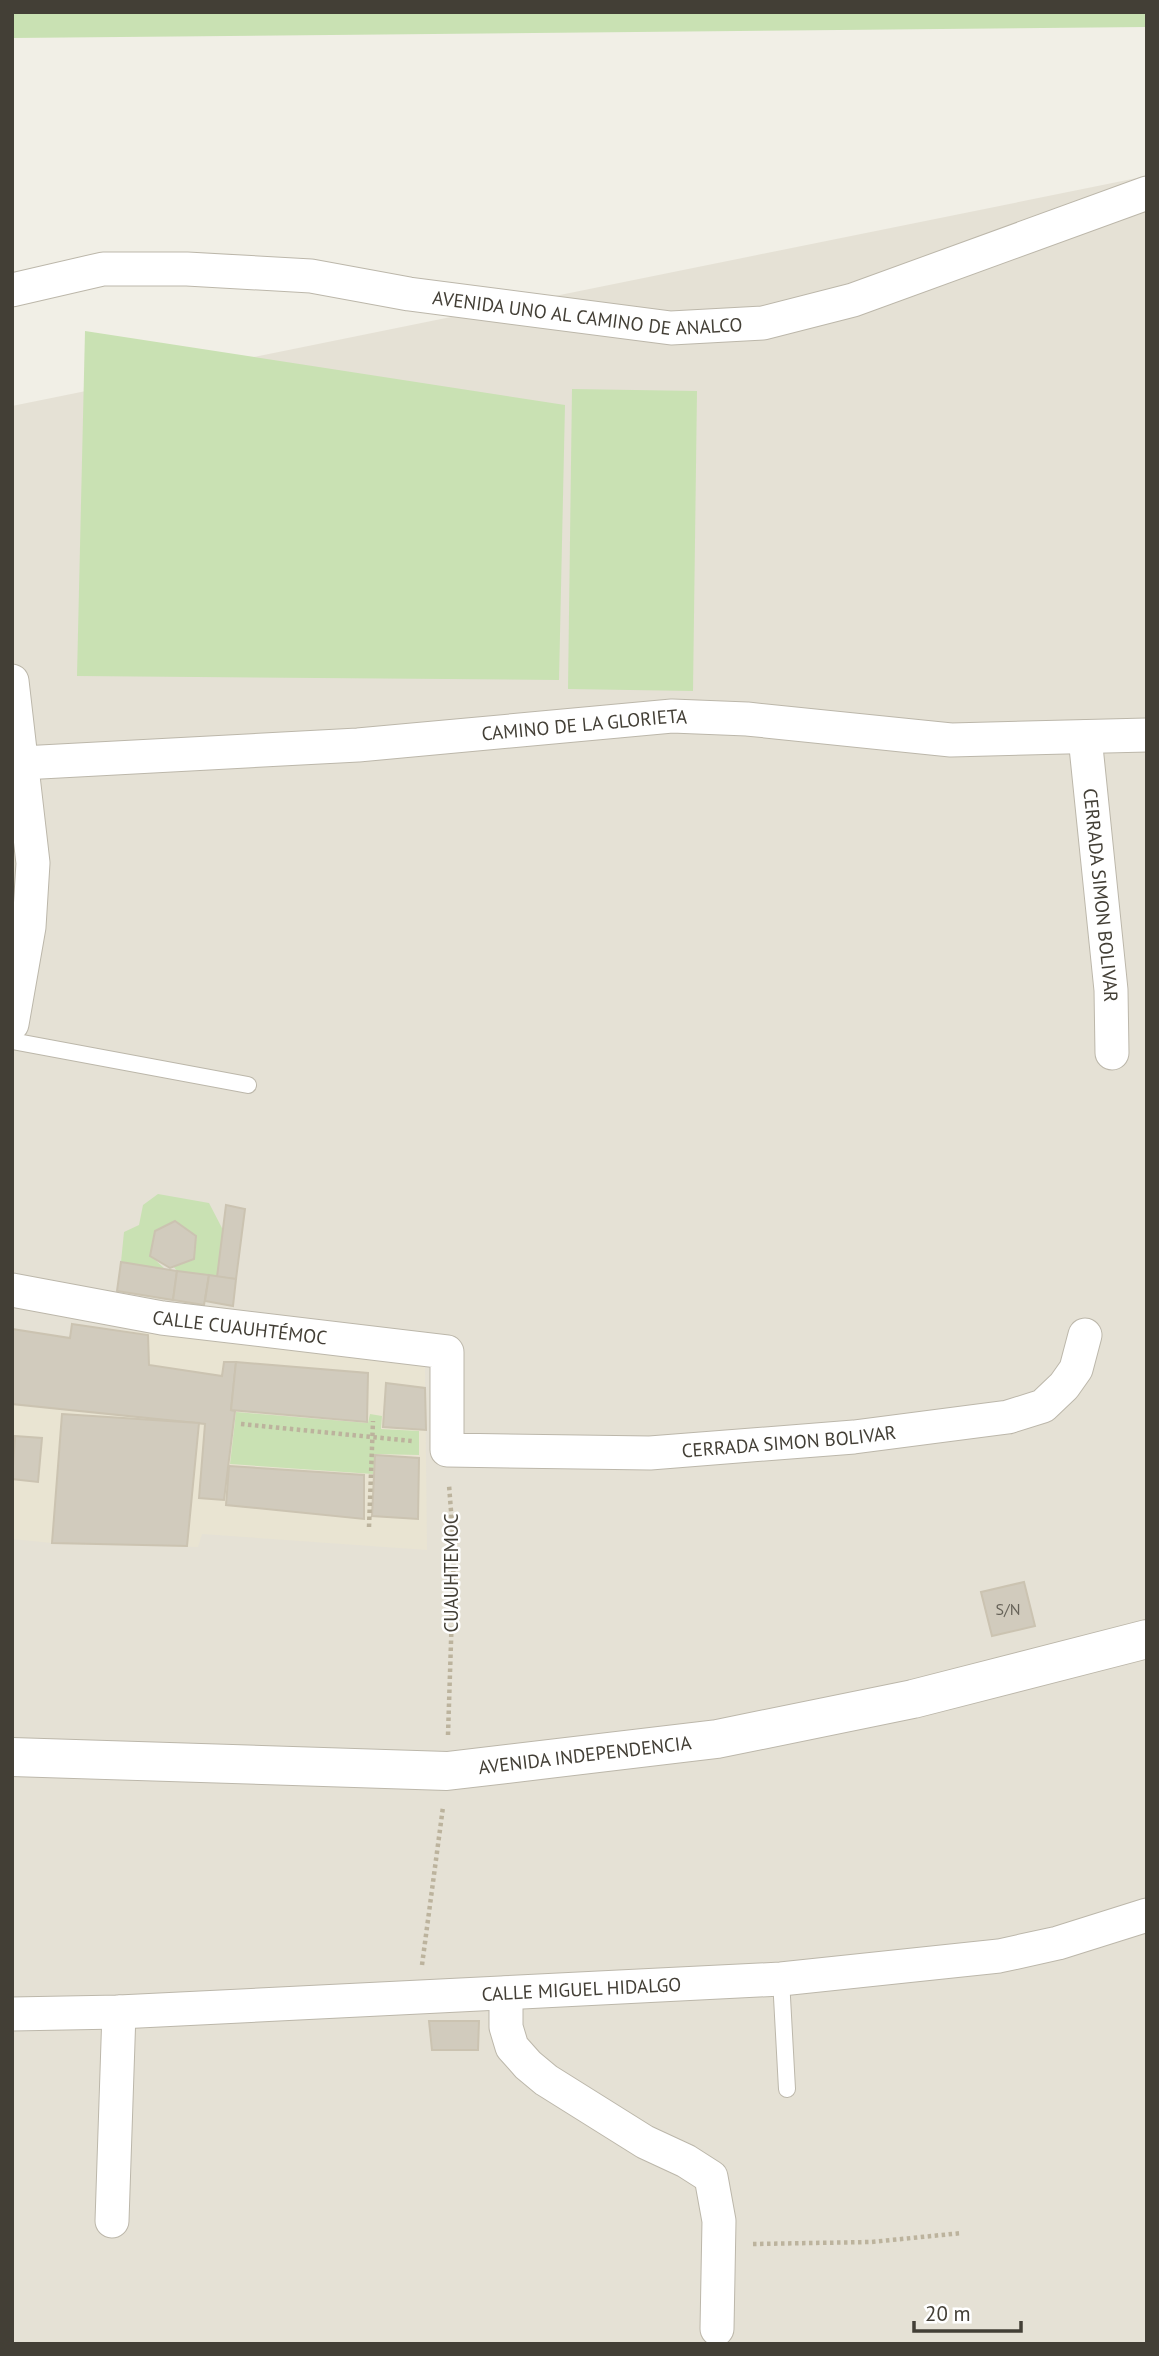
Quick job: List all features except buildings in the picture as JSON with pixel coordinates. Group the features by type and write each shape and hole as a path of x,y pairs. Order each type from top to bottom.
{"street":[{"name":"AVENIDA UNO AL CAMINO DE ANALCO","path":"12,290 103,269 187,269 311,275 409,294 671,328 763,323 853,300 1147,194"},
{"path":"12,681 33,863 29,927 12,1024"},
{"name":"CAMINO DE LA GLORIETA","path":"22,762 358,745 672,716 747,719 951,740 1147,735"},
{"name":"CERRADA SIMON BOLIVAR","path":"1085,737 1111,990 1112,1053"},
{"name":"CALLE CUAUHTÉMOC","path":"12,1290 162,1318 447,1352 447,1450"},
{"name":"CERRADA SIMON BOLIVAR","path":"447,1450 650,1453 854,1437 1008,1417 1042,1406 1064,1386 1076,1369 1085,1335"},
{"name":"AVENIDA INDEPENDENCIA","path":"12,1758 447,1771 717,1740 913,1699 1147,1639"},
{"name":"CALLE MIGUEL HIDALGO","path":"12,2014 119,2012 781,1979 999,1956 1058,1943 1147,1915"},
{"path":"506,1993 506,2027 512,2047 528,2065 645,2142 686,2161 710,2176 718,2211 717,2329"},
{"path":"112,2221 119,2012"}],"lane":[{"path":"12,1041 248,1085"},
{"path":"781,1979 787,2089"}],"path":[{"path":"369,1527 373,1421"},
{"path":"241,1424 424,1442 447,1450"},
{"name":"CUAUHTEMOC","path":"418,1997 447,1771 454,1550 447,1450"},
{"path":"717,2244 871,2242 962,2234"}],"shaded area":[{"path":"1147,176 1147,2344 12,2344 12,406"},
{"path":"72,1324 425,1366 427,1550 202,1534 198,1547 52,1543 12,1539 12,1329 70,1338"}],"green space":[{"path":"12,12 1147,12 1147,27 12,38"},
{"path":"85,331 565,405 559,680 77,676"},
{"path":"572,389 697,391 693,691 568,689"},
{"path":"158,1194 209,1203 223,1230 217,1277 177,1271 173,1266 175,1221 155,1231 151,1256 166,1270 121,1262 124,1232 139,1225 143,1205"},
{"path":"236,1412 368,1423 370,1414 382,1416 381,1429 419,1431 419,1455 375,1454 373,1474 230,1464"}]}
